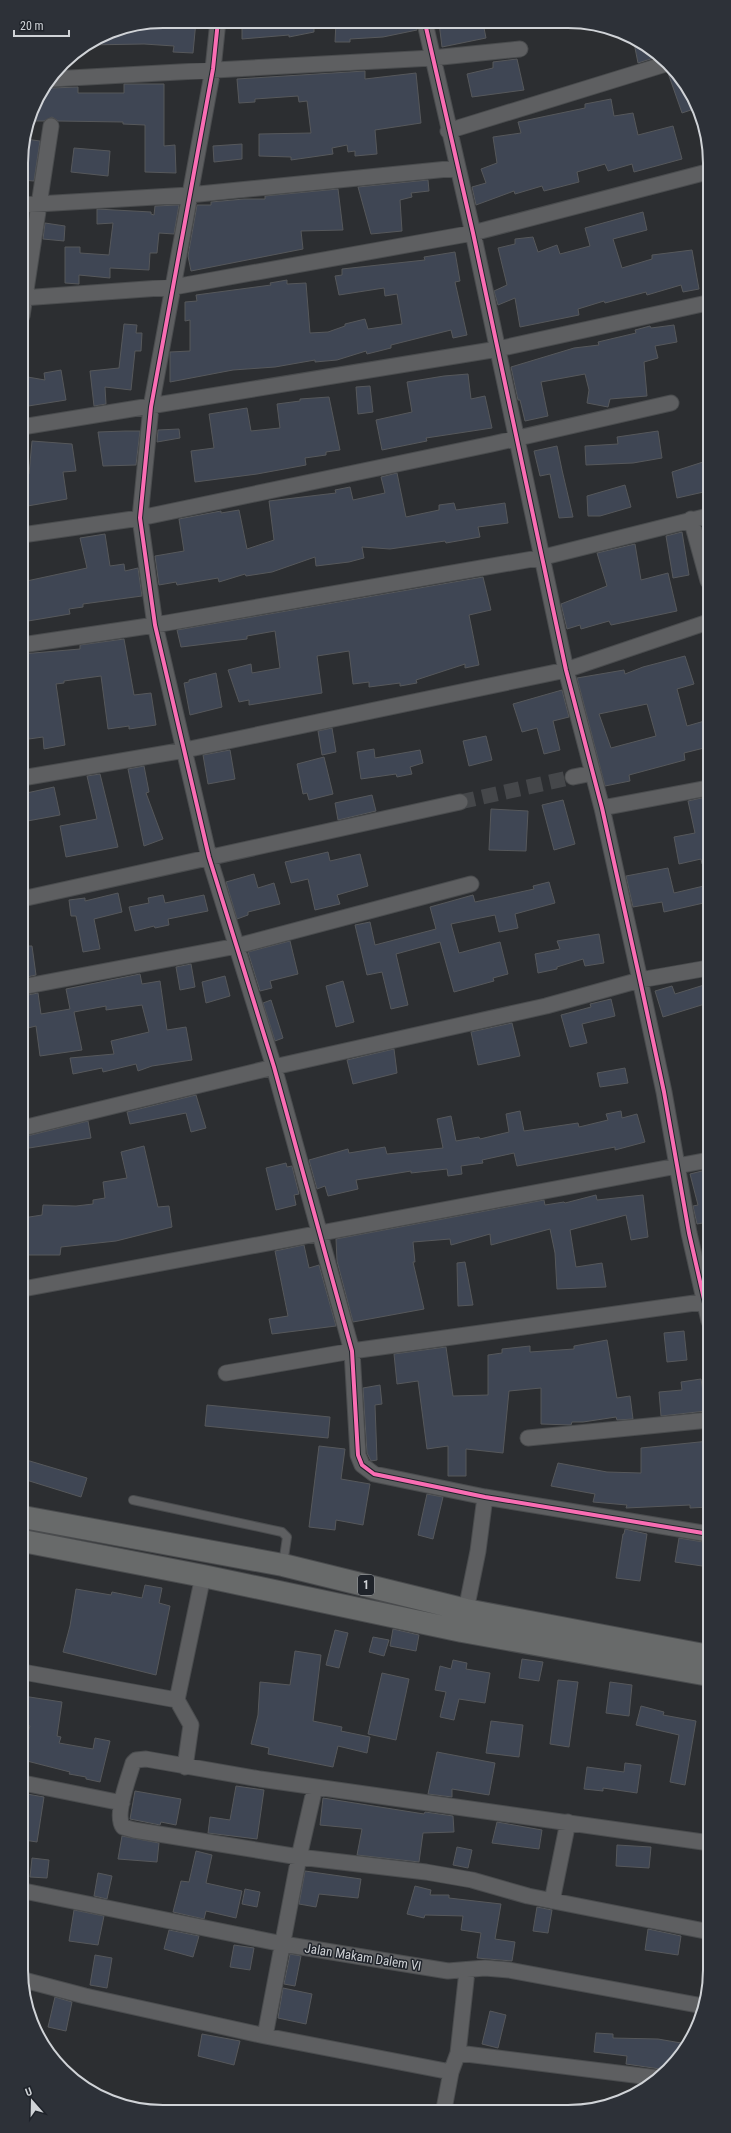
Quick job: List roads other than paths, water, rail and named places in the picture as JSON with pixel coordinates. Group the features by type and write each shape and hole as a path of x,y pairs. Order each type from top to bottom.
{"highway":[{"name":"1","path":"28,1518 283,1565 466,1610 703,1655"},
{"name":"1","path":"28,1542 203,1576 462,1631 703,1674"}],"street":[{"path":"217,28 213,69 151,407 140,518 155,625 209,857 274,1066 352,1351 358,1454 367,1470 374,1474 485,1497 703,1533"},
{"path":"426,28 448,131 473,233 544,557 566,670 602,808 640,980 664,1092 676,1167 703,1288"},
{"path":"60,77 432,58 520,49"},
{"path":"448,131 661,66"},
{"path":"28,269 51,126"},
{"path":"28,205 189,195 458,168"},
{"path":"28,298 174,287 473,233 703,173"},
{"path":"28,426 498,350 703,304"},
{"path":"28,535 140,518 517,438 672,403"},
{"path":"28,643 155,625 544,557 703,517"},
{"path":"691,519 703,563"},
{"path":"28,777 184,750 566,670 703,624"},
{"path":"573,777 593,773"},
{"path":"602,808 703,789"},
{"path":"28,898 460,802"},
{"path":"28,986 237,946 471,884"},
{"path":"28,1127 274,1066 502,1016 640,980 703,969"},
{"path":"28,1289 703,1161"},
{"path":"226,1373 352,1351 703,1302"},
{"path":"528,1438 703,1421"},
{"path":"466,1610 478,1551 485,1497"},
{"path":"185,1768 191,1725 177,1700 203,1576"},
{"path":"28,1673 177,1700"},
{"path":"703,1842 185,1768 146,1759 136,1760 133,1763 122,1803 120,1820 123,1827 299,1856 442,1874 472,1880 552,1901 703,1931"},
{"path":"28,1784 122,1803"},
{"path":"265,2036 299,1856 314,1787"},
{"path":"552,1901 568,1822"},
{"name":"Jalan Makam Dalem VI","path":"28,1892 283,1944 448,1972 485,1968 509,1970 698,2005"},
{"path":"445,2105 451,2072 458,2053 467,1971"},
{"path":"28,1981 85,1996 265,2036 451,2072"},
{"path":"458,2053 650,2077"}],"lane":[{"path":"133,1500 282,1532 287,1537 288,1541 283,1565"}],"tunnel":[{"path":"460,802 573,777"}]}
